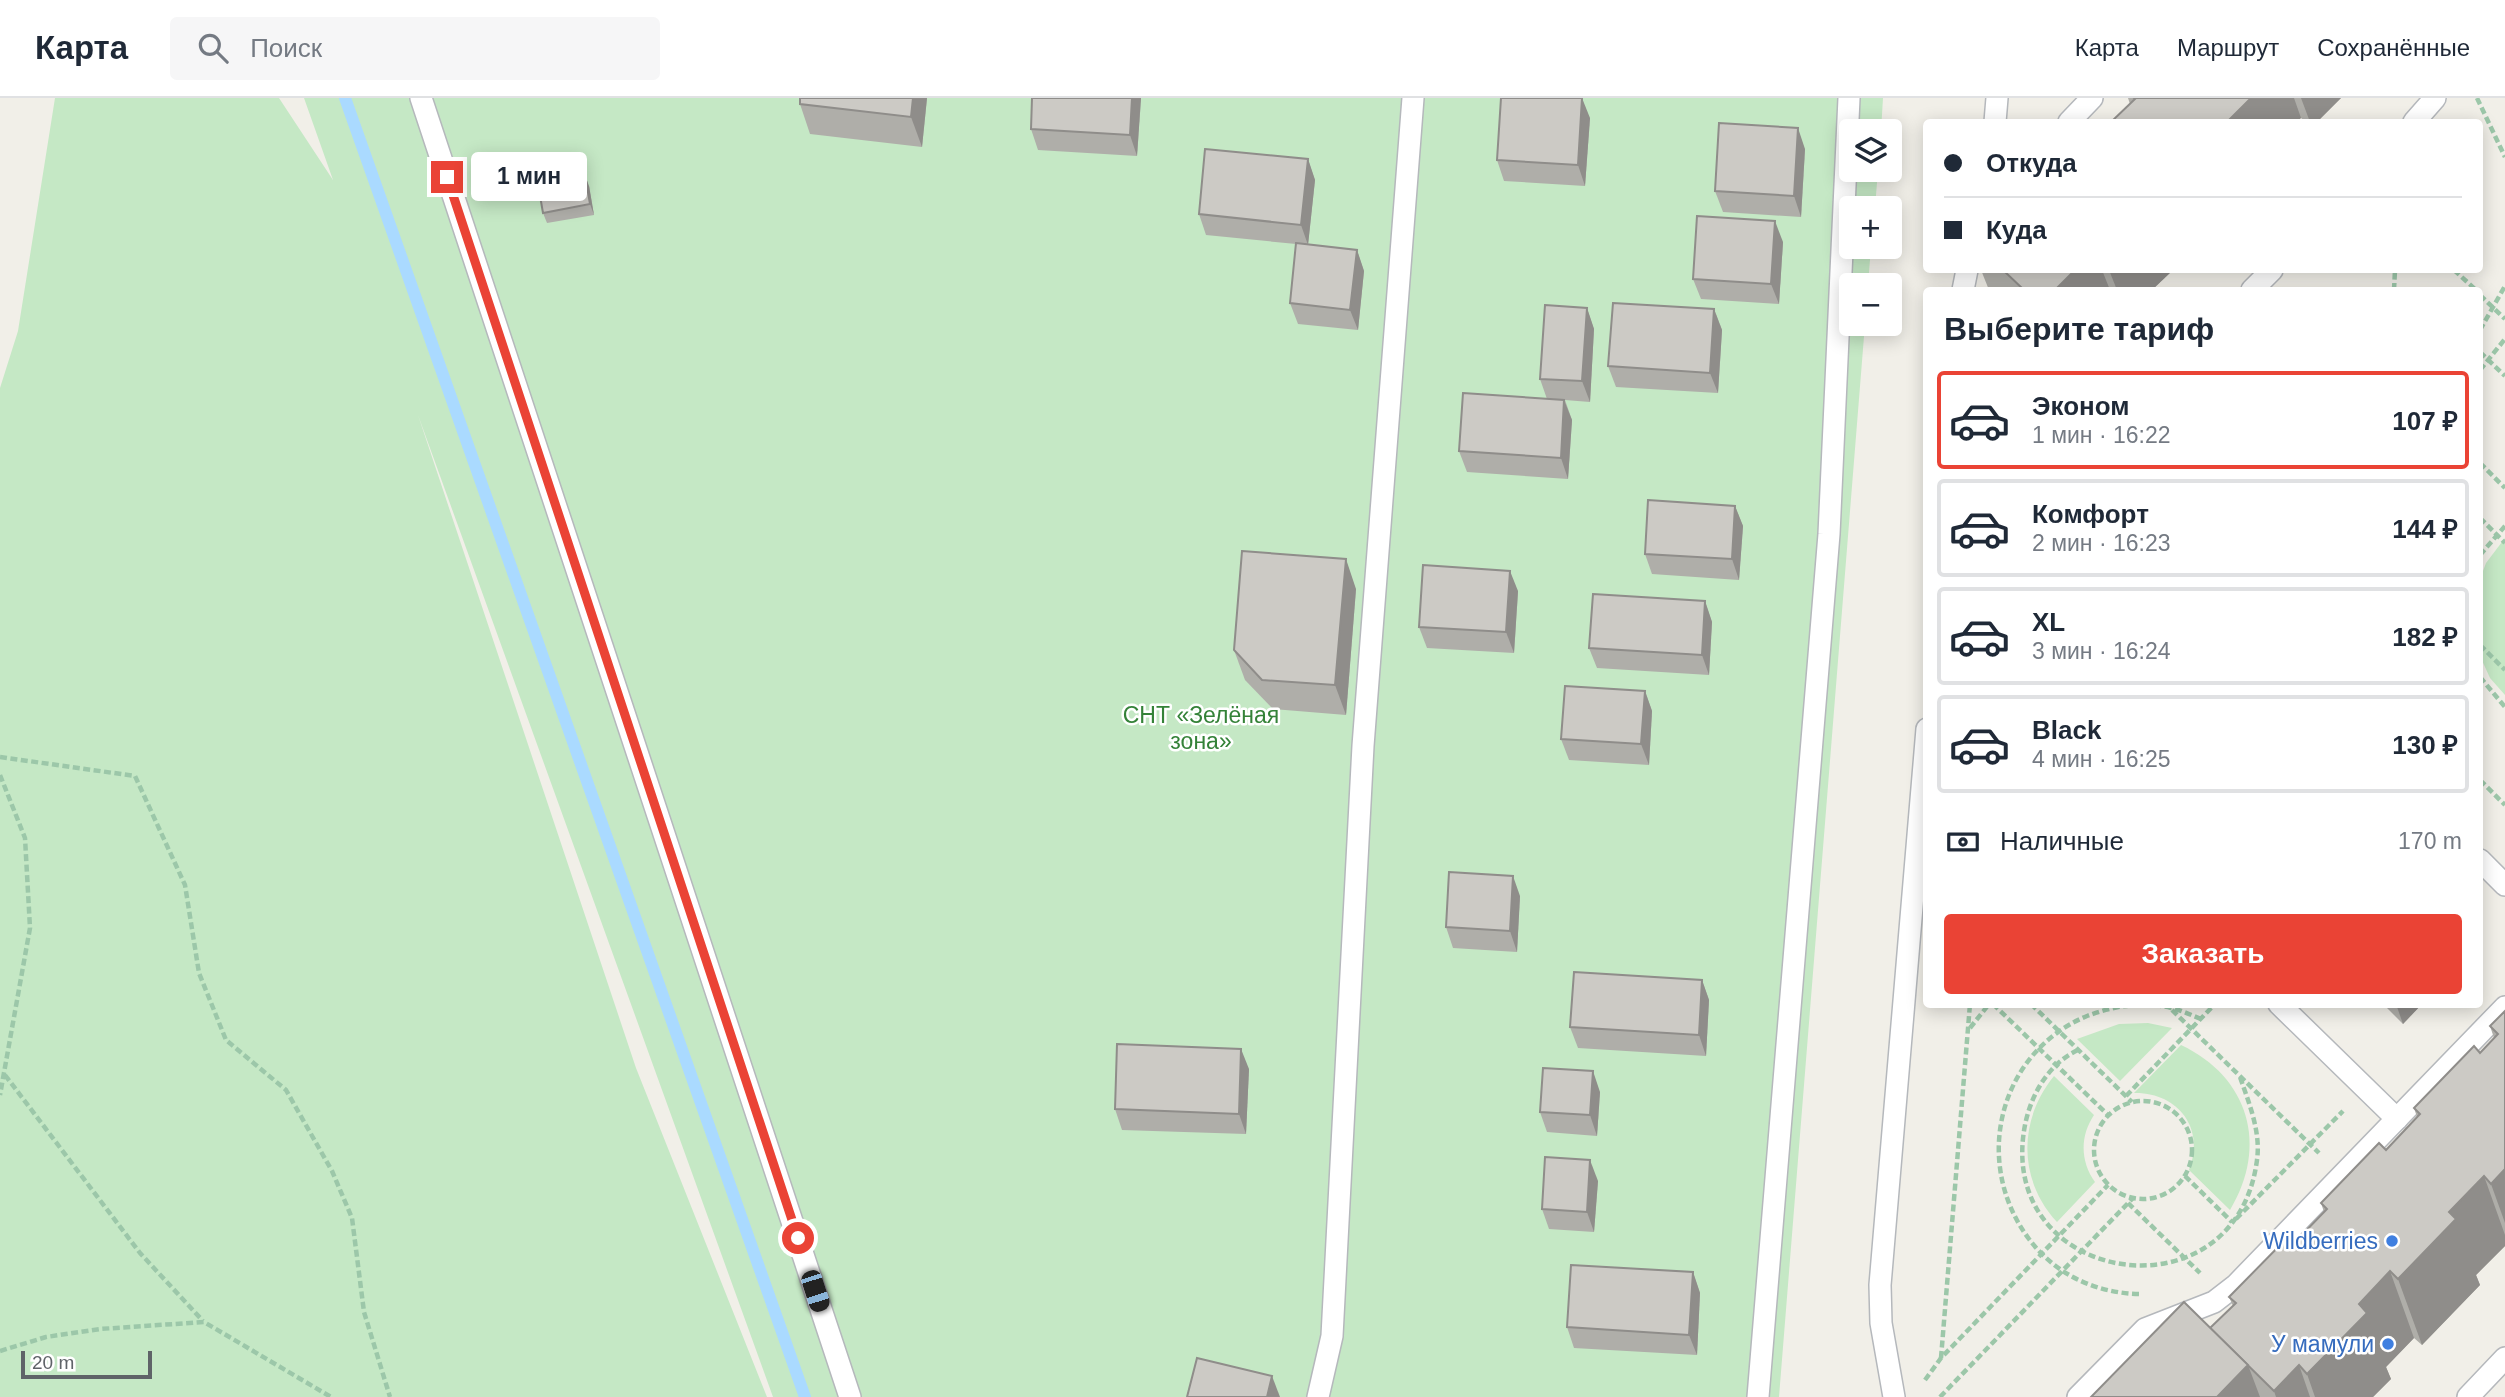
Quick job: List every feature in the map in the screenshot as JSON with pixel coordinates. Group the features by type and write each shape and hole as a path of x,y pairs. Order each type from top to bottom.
{"lane":[{"path":"421,98 850,1397"},
{"path":"1318,1397 1332,1336 1363,746 1413,98"},
{"path":"1758,1397 1829,534 1849,98"},
{"path":"1995,119 1997,98"},
{"path":"2072,119 2092,98"},
{"path":"2417,119 2435,98"},
{"path":"2255,287 2269,273"},
{"path":"1894,1397 1881,1323 1881,1285 1923,777"},
{"path":"2483,863 2505,885"},
{"path":"2078,1397 2145,1329 2224,1296 2505,1007"},
{"path":"2283,1008 2397,1119"},
{"path":"2468,1397 2505,1358"}],"path":[{"path":"2477,98 2505,157"},
{"path":"2457,273 2473,287"},
{"path":"2483,326 2505,286"},
{"path":"2483,298 2505,319"},
{"path":"2483,367 2505,339"},
{"path":"2483,355 2505,376"},
{"path":"2483,466 2505,488"},
{"path":"2483,521 2505,543"},
{"path":"2483,551 2505,526"},
{"path":"2483,648 2505,670"},
{"path":"2483,681 2505,707"},
{"path":"0,757 135,776 185,885 199,973 226,1040 286,1090 332,1171 352,1218 363,1312 390,1397"},
{"path":"0,775 25,838 30,928 0,1095"},
{"path":"2483,783 2505,805"},
{"path":"1941,1358 1970,1008"},
{"path":"1968,1031 1988,1008"},
{"path":"1995,1008 2108,1115"},
{"path":"2035,1008 2132,1102"},
{"path":"2112,1008 2059,1031 2038,1048 2024,1065 2008,1094 1999,1126 1997,1159 2003,1192 2016,1222 2041,1254 2062,1271 2090,1286 2122,1294 2145,1294"},
{"path":"2171,1008 2342,1176"},
{"path":"2174,1008 2201,1019"},
{"path":"2126,1097 2211,1008"},
{"path":"2078,1050 2056,1065 2041,1083 2028,1108 2021,1144 2026,1181 2039,1212 2059,1236 2080,1252 2098,1260 2133,1267 2152,1267 2185,1258 2203,1249 2365,1088"},
{"path":"4,1074 140,1253 204,1322 331,1397"},
{"path":"2231,1223 2249,1194 2258,1158 2256,1129 2240,1077"},
{"path":"2132,1102 2160,1104 2183,1121 2192,1148 2185,1176 2162,1195 2133,1198 2108,1185 2099,1172 2094,1142 2098,1128 2108,1115 2132,1102"},
{"path":"2185,1176 2231,1223"},
{"path":"1920,1387 1941,1358 2108,1185"},
{"path":"1940,1397 2133,1198"},
{"path":"2128,1203 2224,1296"},
{"path":"0,1351 46,1337 100,1329 204,1322"}],"green space":[{"name":"СНТ «Зелёная зона»","path":"55,98 279,98 333,180 304,98 1883,98 1882,119 1839,119 1839,182 1877,182 1876,196 1839,196 1839,259 1870,259 1869,273 1839,273 1839,336 1864,336 1779,1397 773,1397 418,415 636,1068 767,1397 0,1397 0,388 18,331"},
{"path":"2505,538 2505,695 2490,678 2483,663 2483,571"},
{"path":"2148,1023 2172,1028 2120,1081 2077,1039 2119,1024"},
{"path":"2181,1045 2223,1075 2237,1094 2246,1116 2250,1138 2248,1162 2242,1186 2230,1210 2189,1170 2194,1141 2191,1127 2184,1116 2164,1099 2150,1094 2134,1093"},
{"path":"2054,1076 2094,1115 2086,1131 2084,1157 2095,1182 2057,1222 2035,1188 2027,1150 2034,1111"}],"building":[{"path":"800,98 913,98 911,117 800,104"},
{"path":"1032,98 1132,98 1130,135 1031,129"},
{"path":"1501,98 1582,98 1578,165 1497,160"},
{"path":"2251,98 2230,119 2114,119 2135,99"},
{"path":"1719,123 1798,128 1794,196 1715,191"},
{"path":"1205,149 1308,159 1301,225 1199,214"},
{"path":"585,175 590,204 543,213 538,184"},
{"path":"1697,216 1775,221 1771,284 1693,279"},
{"path":"1296,243 1357,250 1350,310 1290,303"},
{"path":"2006,273 2072,273 2058,287 2021,287"},
{"path":"1613,303 1714,309 1710,373 1608,366"},
{"path":"1545,305 1587,308 1582,381 1540,379"},
{"path":"1463,393 1564,400 1561,458 1459,451"},
{"path":"1648,500 1735,506 1732,559 1645,554"},
{"path":"1242,551 1346,559 1335,685 1262,680 1234,650"},
{"path":"1423,565 1510,571 1506,632 1419,627"},
{"path":"1593,594 1705,601 1702,655 1589,648"},
{"path":"1565,686 1645,691 1641,744 1561,739"},
{"path":"1449,872 1513,876 1510,931 1446,927"},
{"path":"1574,972 1702,980 1699,1035 1570,1027"},
{"path":"2505,1011 2505,1169 2491,1184 2484,1176 2449,1212 2456,1219 2398,1279 2390,1271 2359,1304 2367,1313 2307,1374 2299,1365 2274,1391 2210,1328 2236,1303 2229,1297 2289,1236 2295,1242 2327,1209 2321,1203 2379,1143 2386,1150 2420,1114 2414,1108 2474,1046 2480,1053 2498,1034 2490,1026"},
{"path":"1117,1044 1241,1049 1239,1114 1115,1109"},
{"path":"1543,1068 1593,1071 1590,1115 1540,1112"},
{"path":"1545,1157 1590,1160 1587,1212 1542,1209"},
{"path":"1571,1265 1693,1272 1689,1335 1567,1327"},
{"path":"2184,1302 2248,1365 2217,1397 2091,1397"},
{"path":"1197,1358 1272,1376 1267,1397 1187,1397"}],"waterway":[{"path":"345,98 805,1397"}],"place":[{"name":"Wildberries","path":"2392,1241"},
{"name":"У мамули","path":"2388,1344"}],"route":[{"path":"447,177 798,1238"}]}
